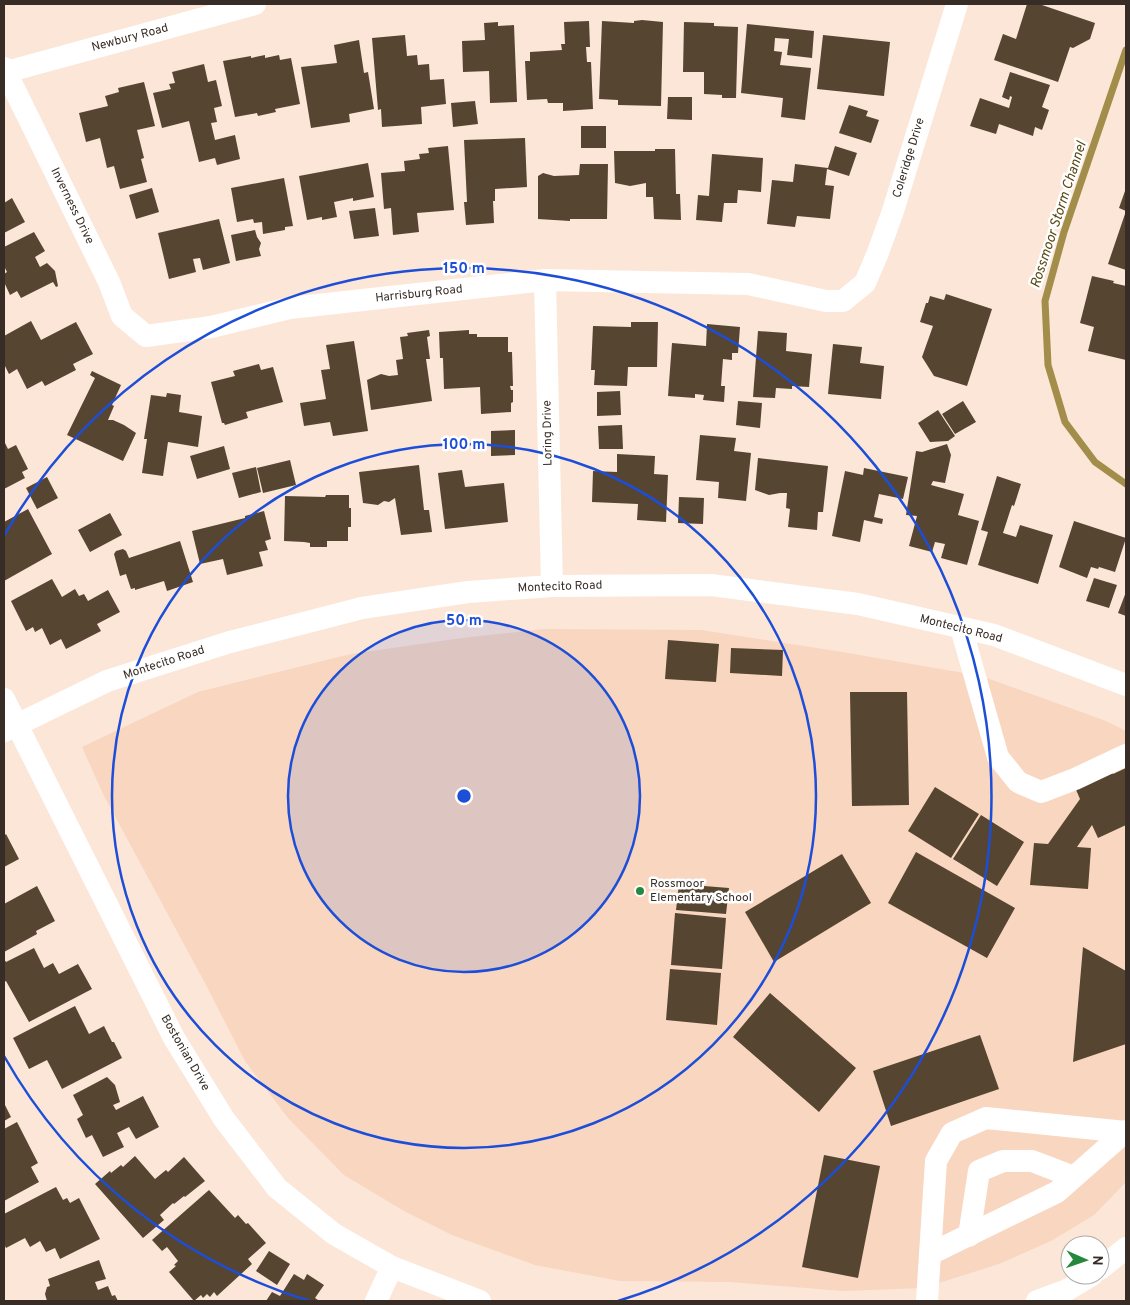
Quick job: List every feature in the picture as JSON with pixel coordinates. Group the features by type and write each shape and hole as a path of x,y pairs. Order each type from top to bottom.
{"street":[{"name":"Newbury Road","path":"5,70 255,4"},
{"name":"Coleridge Drive","path":"843,301 865,283 877,255 893,211 957,4"},
{"name":"Inverness Drive","path":"5,70 109,282 122,316 146,336"},
{"name":"Harrisburg Road","path":"146,336 211,327 290,308 544,280 748,284 826,301 843,301"},
{"name":"Loring Drive","path":"544,280 552,586"},
{"name":"Montecito Road","path":"11,728 107,681 230,642 362,608 468,592 552,586 711,586 858,604 994,635 1126,685"},
{"path":"961,628 998,757 1018,782 1041,792 1126,755"},
{"name":"Bostonian Drive","path":"4,700 11,728 174,1038 224,1118 278,1188 334,1234 392,1267 480,1301"},
{"path":"927,1301 936,1161 952,1133 986,1118 1126,1131"},
{"path":"930,1254 1056,1192 1126,1131"},
{"path":"969,1236 979,1171 1003,1161 1032,1162 1074,1177"},
{"path":"1110,1261 1126,1248"},
{"path":"376,1301 392,1267"},
{"path":"1037,1301 1075,1285"}],"shaded area":[{"name":"Rossmoor Elementary School","path":"543,629 701,630 981,676 1106,721 1126,731 1126,1182 1094,1215 1051,1241 999,1264 923,1288 843,1291 730,1282 620,1281 535,1265 452,1235 404,1211 344,1175 288,1118 245,1061 104,796 82,747 198,692 351,654 462,638"}],"building":[{"path":"1027,4 1039,4 1095,23 1090,39 1073,48 1070,47 1058,82 994,60 1003,34 1016,39"},
{"path":"589,21 590,47 586,47 587,62 591,62 593,109 563,111 563,103 548,103 547,99 527,100 525,61 530,61 530,52 562,50 561,44 565,44 564,22"},
{"path":"602,21 634,23 634,21 663,22 661,106 618,105 618,100 599,99"},
{"path":"498,22 498,26 514,25 517,102 490,103 489,71 463,72 462,41 485,40 484,23"},
{"path":"684,22 714,23 714,26 738,27 736,98 722,98 722,95 704,94 704,72 683,72"},
{"path":"747,24 814,31 812,58 787,55 789,39 775,38 774,51 782,52 780,65 811,68 805,120 781,117 783,98 741,93"},
{"path":"405,35 407,56 417,55 418,65 429,64 430,80 444,79 446,104 421,107 422,124 382,127 381,109 378,110 372,38"},
{"path":"823,35 890,42 884,96 817,89"},
{"path":"359,40 364,73 368,72 374,109 349,114 350,122 311,128 301,67 337,63 334,45"},
{"path":"265,55 265,58 279,55 280,60 291,58 300,104 275,109 276,112 258,116 257,113 235,117 223,61"},
{"path":"204,64 208,82 216,80 222,106 214,108 217,122 211,123 215,140 235,135 240,159 217,165 215,158 199,162 189,121 162,128 153,93 171,89 169,84 175,83 172,72"},
{"path":"1010,72 1050,85 1042,107 1049,110 1042,130 1035,127 1033,136 999,124 996,134 970,126 980,98 1009,108 1012,97 1010,96 1009,100 1002,97"},
{"path":"144,82 155,126 137,130 144,158 141,159 147,182 120,189 114,166 107,168 100,138 86,142 79,113 108,106 105,96 119,92 118,88"},
{"path":"668,97 692,97 692,120 667,119"},
{"path":"475,101 478,124 453,127 451,103"},
{"path":"849,105 868,111 866,116 879,120 871,143 839,133"},
{"path":"581,126 606,126 606,148 581,148"},
{"path":"525,138 527,187 495,189 495,201 493,201 494,223 466,225 464,202 467,202 464,140"},
{"path":"448,146 454,210 417,213 419,232 393,235 391,208 384,209 381,173 405,171 404,161 420,159 419,154 429,153 428,148"},
{"path":"835,146 857,153 849,176 827,169 825,185 834,186 830,219 797,216 795,227 767,224 772,180 793,182 795,164 828,168"},
{"path":"655,149 675,149 676,194 680,194 681,220 654,219 653,197 646,197 646,183 630,186 615,183 614,151 655,151"},
{"path":"712,154 763,158 761,192 738,190 737,203 724,203 722,222 696,220 698,195 709,196"},
{"path":"368,163 374,197 353,201 353,198 334,202 337,217 307,220 299,176"},
{"path":"580,164 608,164 607,219 570,219 570,221 538,219 538,176 543,173 554,176 579,175"},
{"path":"284,178 293,226 285,227 285,230 263,234 262,222 254,223 253,219 237,222 231,188"},
{"path":"152,188 159,212 136,219 129,195"},
{"path":"1126,191 1126,211 1119,208"},
{"path":"12,198 25,222 4,233 4,203"},
{"path":"375,208 379,236 354,239 349,211"},
{"path":"1126,211 1126,270 1108,264"},
{"path":"219,219 230,263 203,270 200,258 193,259 196,272 169,279 158,233"},
{"path":"255,230 261,243 259,249 261,256 236,261 231,235"},
{"path":"34,232 45,251 35,257 40,267 47,263 55,271 58,286 56,287 53,282 21,298 17,291 10,295 4,282 4,274 7,272 4,266 4,247"},
{"path":"1092,276 1126,286 1126,360 1088,351 1094,327 1080,323"},
{"path":"946,294 992,309 967,386 934,376 922,357 933,326 920,322 926,303 928,303 930,296 944,300"},
{"path":"31,321 41,340 76,322 93,354 73,364 76,370 45,386 42,381 27,389 17,369 9,374 4,364 4,336"},
{"path":"631,322 658,322 657,367 628,367 627,386 594,385 595,370 591,370 593,326 631,327"},
{"path":"707,324 740,327 738,353 732,353 732,360 723,359 721,386 725,386 724,402 703,400 704,395 695,394 695,398 668,396 672,343 706,346"},
{"path":"429,330 430,336 427,337 430,359 426,359 432,401 371,410 367,380 381,374 389,376 398,375 396,360 403,359 400,337 408,336 407,333"},
{"path":"469,330 469,334 477,334 477,337 508,337 508,352 512,352 513,386 510,386 511,390 513,390 513,402 511,403 511,412 481,414 480,387 444,389 443,358 440,358 439,332"},
{"path":"758,331 787,333 786,351 812,354 809,387 792,386 792,389 776,388 775,398 753,397"},
{"path":"354,341 368,431 333,436 330,422 304,426 300,403 326,399 321,370 330,369 326,345"},
{"path":"833,344 862,347 860,363 884,366 881,399 828,394"},
{"path":"259,364 261,370 273,367 283,402 246,412 248,418 225,425 222,423 211,382 235,376 233,371"},
{"path":"92,371 121,385 108,420 124,425 136,433 123,461 67,435 95,378 90,375"},
{"path":"620,391 621,415 597,416 597,392"},
{"path":"167,393 181,395 179,412 202,416 198,447 168,442 163,476 142,473 147,439 144,439 151,395 166,397"},
{"path":"738,401 762,403 760,428 736,425"},
{"path":"963,401 976,422 955,434 942,414"},
{"path":"938,410 955,436 948,441 930,442 918,423"},
{"path":"622,425 623,449 599,449 598,426"},
{"path":"515,430 515,455 491,456 491,431"},
{"path":"700,435 736,438 734,451 751,453 746,501 718,498 719,482 696,480"},
{"path":"4,443 8,449 16,445 28,469 22,472 25,478 4,489"},
{"path":"947,444 951,455 945,483 933,481 931,485 964,494 958,515 979,521 967,565 941,558 945,544 935,542 932,552 909,546 917,516 906,515 916,451 922,452"},
{"path":"224,446 230,469 197,479 190,456"},
{"path":"617,454 655,456 654,474 668,475 666,522 637,520 638,504 592,502 593,471 617,472"},
{"path":"758,458 828,466 823,512 818,512 817,530 788,527 790,509 786,508 787,493 769,495 755,490"},
{"path":"290,460 296,485 263,493 257,468"},
{"path":"419,465 424,510 429,510 432,532 401,535 395,498 378,505 363,503 359,472"},
{"path":"256,467 261,492 239,498 232,473"},
{"path":"864,468 908,477 903,499 879,494 874,517 883,519 882,524 864,520 860,542 832,536 845,471 863,475"},
{"path":"462,470 465,487 504,483 508,522 445,529 438,473"},
{"path":"997,476 1021,484 1003,533 1016,537 1020,525 1053,535 1038,584 978,565 988,532 981,530"},
{"path":"47,477 58,498 37,509 26,488"},
{"path":"326,495 349,495 351,527 348,527 348,541 327,541 327,547 310,547 310,543 284,541 285,496 325,497"},
{"path":"679,497 704,498 703,524 678,523"},
{"path":"28,509 52,554 4,581 4,522"},
{"path":"264,511 271,539 265,541 268,550 259,552 263,566 227,575 223,559 200,564 192,531 245,518 245,516"},
{"path":"110,513 122,535 90,552 78,530"},
{"path":"1074,521 1126,538 1115,572 1099,567 1098,569 1091,567 1087,578 1059,567"},
{"path":"180,541 193,582 167,591 164,581 135,590 135,588 131,589 126,574 120,576 114,554 116,551 123,549 129,558"},
{"path":"1094,578 1117,585 1109,608 1086,601"},
{"path":"52,579 62,597 75,589 79,596 84,594 88,601 108,590 120,612 97,624 101,631 66,649 61,639 50,645 42,628 35,632 33,627 26,631 11,601"},
{"path":"1126,592 1126,616 1118,613"},
{"path":"668,640 719,644 716,682 665,679"},
{"path":"731,648 783,650 782,676 730,673"},
{"path":"850,692 907,692 909,805 852,806"},
{"path":"1110,768 1113,774 1126,768 1126,825 1098,838 1092,825 1077,847 1091,848 1088,889 1030,885 1034,843 1048,844 1080,799 1074,785"},
{"path":"935,787 979,814 951,858 908,831"},
{"path":"981,815 1024,842 997,886 953,859"},
{"path":"6,834 19,859 4,867 4,836"},
{"path":"916,852 1015,908 987,958 888,903"},
{"path":"842,854 871,903 774,962 745,912"},
{"path":"679,884 729,888 726,914 676,910"},
{"path":"37,886 55,921 36,931 37,934 4,952 4,904"},
{"path":"675,913 726,918 722,969 671,965"},
{"path":"1083,947 1126,971 1126,1044 1073,1062"},
{"path":"34,948 44,968 53,963 59,974 78,964 92,989 29,1022 6,981 4,982 4,959 6,962"},
{"path":"670,969 721,973 717,1025 666,1020"},
{"path":"770,993 856,1068 819,1112 733,1037"},
{"path":"75,1006 89,1034 104,1026 122,1058 62,1089 47,1060 29,1069 13,1038"},
{"path":"980,1035 999,1089 891,1126 873,1071"},
{"path":"107,1077 115,1085 120,1102 113,1105 116,1110 143,1096 159,1127 136,1139 129,1127 117,1133 124,1147 103,1157 92,1135 86,1138 77,1119 83,1115 73,1095"},
{"path":"4,1103 11,1117 4,1121"},
{"path":"17,1122 38,1163 31,1167 39,1182 4,1201 4,1129"},
{"path":"824,1155 880,1166 858,1278 802,1267"},
{"path":"135,1156 155,1179 166,1170 168,1172 184,1157 205,1181 185,1197 173,1203 160,1215 164,1220 143,1238 95,1184 110,1171 111,1173 121,1165 123,1167"},
{"path":"56,1187 63,1200 67,1198 70,1203 79,1198 100,1239 60,1259 55,1248 46,1252 40,1241 30,1247 25,1238 6,1248 4,1244 4,1214"},
{"path":"209,1190 235,1218 238,1215 246,1224 248,1223 266,1243 248,1259 252,1264 217,1296 214,1292 210,1297 207,1294 203,1298 201,1295 194,1301 169,1272 176,1266 174,1265 178,1261 167,1247 162,1251 152,1240"},
{"path":"269,1251 290,1264 277,1285 256,1271"},
{"path":"99,1260 106,1279 95,1282 98,1290 108,1286 112,1296 115,1295 118,1301 47,1301 45,1294 47,1287 50,1286 48,1279"},
{"path":"294,1274 304,1280 307,1274 324,1285 315,1298 317,1301 266,1301 272,1292 280,1296"}],"waterway":[{"name":"Rossmoor Storm Channel","path":"1126,50 1064,232 1045,301 1048,365 1065,422 1095,462 1126,484"}],"place":[{"name":"Rossmoor Elementary School","path":"640,891"}]}
